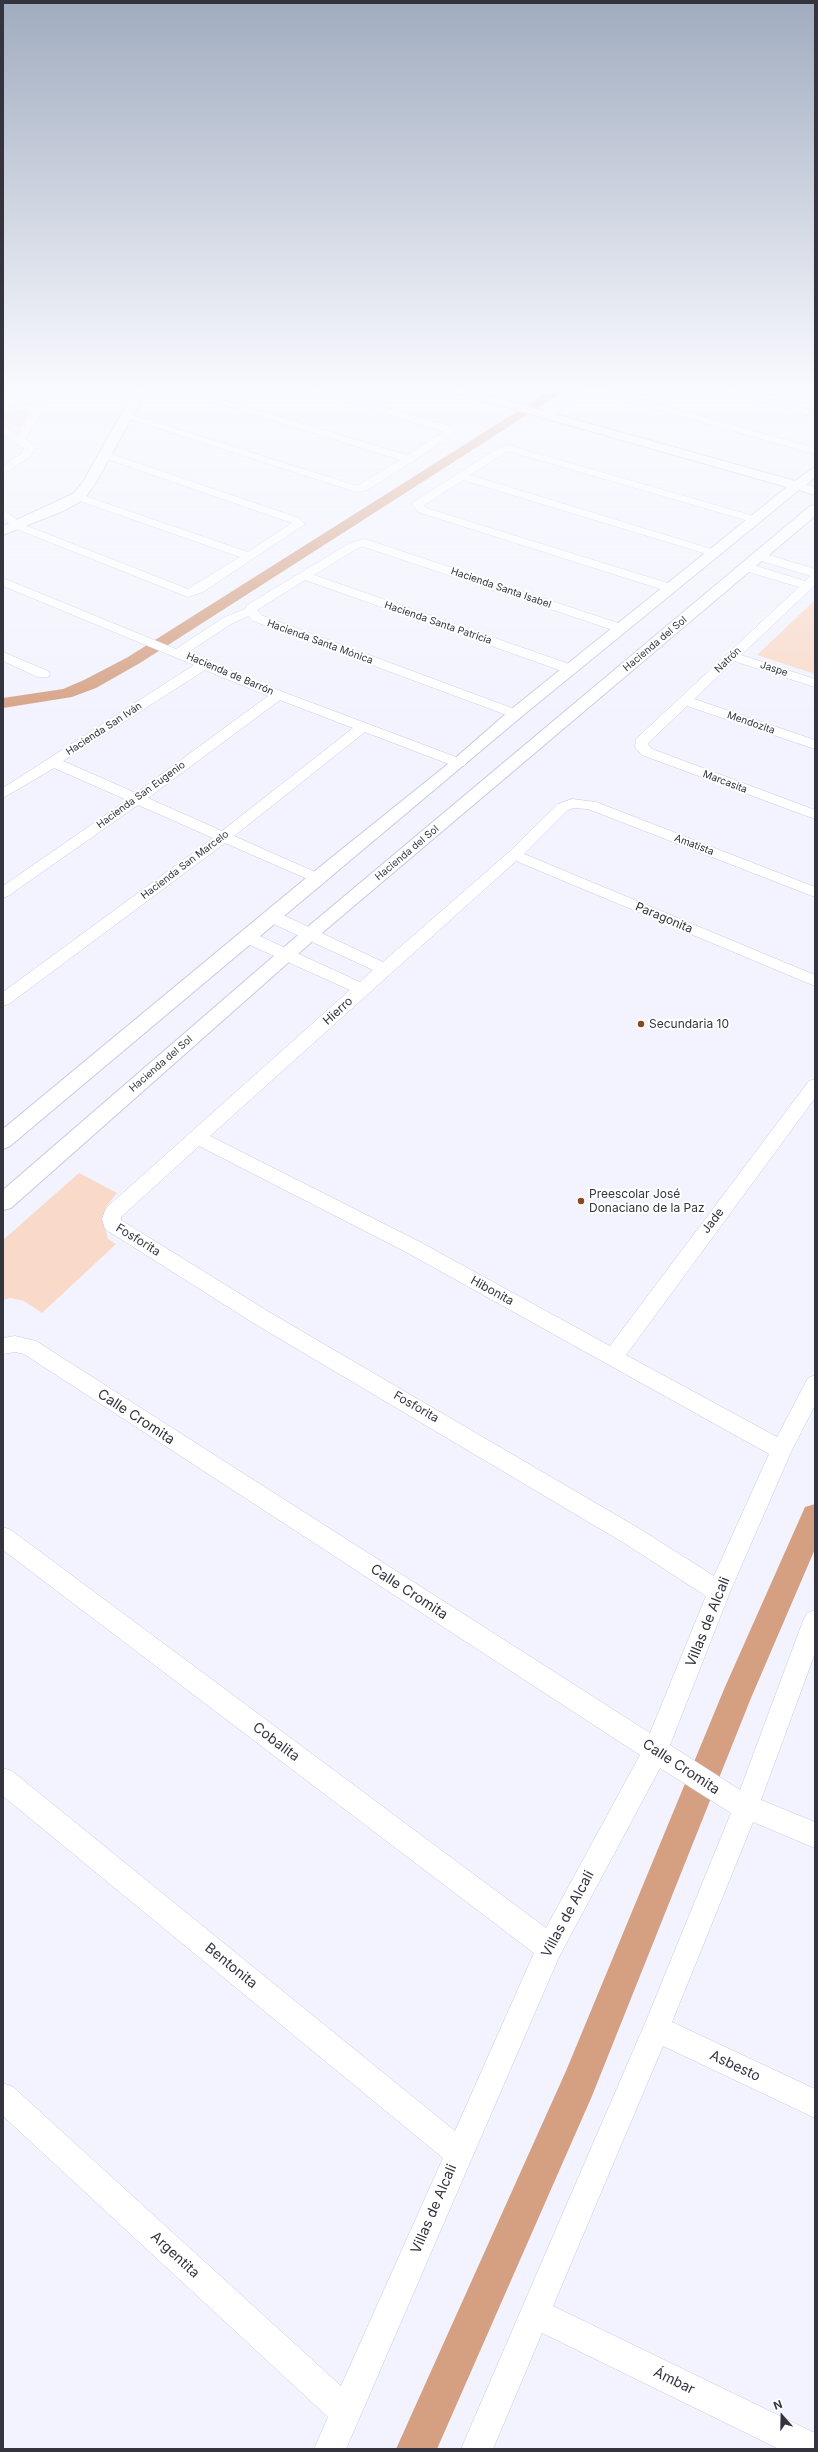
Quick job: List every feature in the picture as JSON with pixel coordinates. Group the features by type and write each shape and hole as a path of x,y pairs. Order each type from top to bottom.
{"street":[{"path":"3,531 18,526 63,504"},
{"path":"99,504 250,557"},
{"path":"3,512 18,526 188,593 199,589 297,528 298,523 246,504"},
{"path":"418,504 422,510 670,588"},
{"path":"554,504 714,553"},
{"path":"704,504 753,519"},
{"path":"3,1142 247,937 273,917 317,878 459,763 515,714 772,504"},
{"name":"Hacienda del Sol","path":"3,1202 310,934 815,509"},
{"name":"Hacienda Santa Mónica","path":"359,543 251,608 250,611 257,618 515,714"},
{"name":"Hacienda Santa Isabel","path":"359,543 371,544 620,628"},
{"path":"759,556 815,573"},
{"path":"746,567 811,582"},
{"name":"Hacienda Santa Patricia","path":"306,576 570,669"},
{"name":"Hacienda de Barrón","path":"3,582 278,694 459,763"},
{"name":"Natrón","path":"641,742 687,701 732,656 811,582"},
{"path":"174,651 226,622 250,611"},
{"name":"Jaspe","path":"732,656 815,683"},
{"path":"3,657 43,674"},
{"name":"Hacienda San Iván","path":"3,794 205,664"},
{"name":"Hacienda San Eugenio","path":"3,893 136,800 278,694"},
{"name":"Mendozita","path":"687,701 815,745"},
{"name":"Hacienda San Marcelo","path":"3,1000 222,838 364,726"},
{"name":"Marcasita","path":"641,742 642,747 647,752 815,815"},
{"path":"53,762 222,838 317,878"},
{"name":"Hierro","path":"112,1224 113,1214 362,989 514,855 563,807 572,803"},
{"name":"Amatista","path":"572,803 591,805 815,892"},
{"name":"Paragonita","path":"514,855 815,981"},
{"path":"273,917 385,969"},
{"path":"247,937 362,989"},
{"name":"Jade","path":"612,1358 815,1085"},
{"name":"Hibonita","path":"198,1138 413,1247 781,1450"},
{"name":"Fosforita","path":"112,1224 262,1318 632,1536 719,1592"},
{"name":"Calle Cromita","path":"5,1346 15,1344 29,1347 738,1802 815,1835"},
{"name":"Villas de Alcali","path":"330,2449 347,2413 458,2153 550,1948 663,1755 719,1592 781,1450 815,1384"},
{"name":"Cobalita","path":"3,1536 550,1948"},
{"path":"477,2449 534,2312 656,2029 738,1802 814,1626"},
{"name":"Bentonita","path":"3,1780 458,2153"},
{"name":"Asbesto","path":"656,2029 815,2104"},
{"name":"Argentita","path":"3,2096 347,2413"},
{"name":"Ámbar","path":"534,2312 805,2447"}],"shaded area":[{"path":"815,600 815,674 757,655"},
{"path":"79,1173 117,1193 106,1207 103,1220 108,1239 116,1244 42,1313 24,1301 10,1298 3,1300 3,1240"}],"waterway":[{"path":"3,703 66,693 90,684 134,660 379,504"},
{"path":"416,2449 579,2083 736,1697 815,1516"}],"place":[{"name":"Secundaria 10","path":"641,1024"},
{"name":"Preescolar José Donaciano de la Paz","path":"581,1201"}]}
